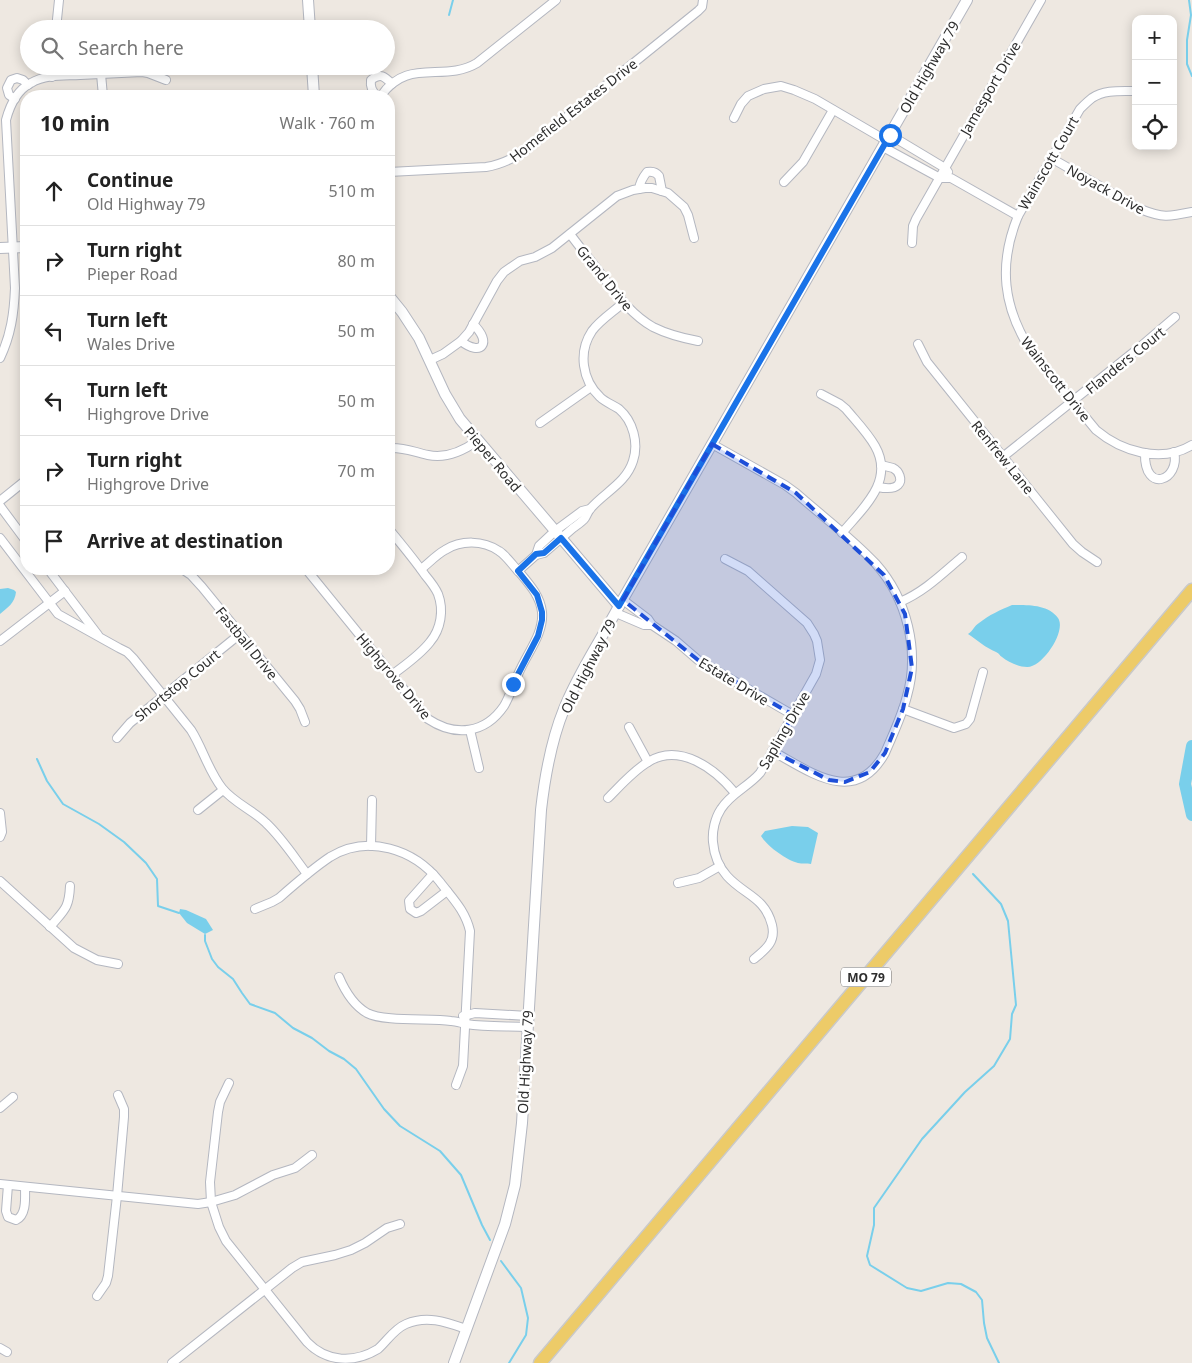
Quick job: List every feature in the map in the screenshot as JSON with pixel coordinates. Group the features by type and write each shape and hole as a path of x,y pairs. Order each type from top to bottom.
{"main road":[{"name":"MO 79","path":"540,1363 1192,590"}],"street":[{"path":"57,20 59,0"},
{"path":"308,0 309,20"},
{"path":"384,90 400,78 417,73 470,68 556,0"},
{"name":"Homefield Estates Drive","path":"395,172 486,167 511,160 698,11 702,7 704,0"},
{"name":"Old Highway 79","path":"454,1363 507,1219 514,1185 522,1122 541,810 545,774 553,740 565,708 578,680 619,606 967,0"},
{"name":"Jamesport Drive","path":"912,243 913,226 916,219 1041,0"},
{"path":"23,90 40,79 52,76 76,75"},
{"path":"101,75 102,90"},
{"path":"153,75 166,80"},
{"path":"313,75 314,90"},
{"path":"372,90 370,86 372,80 377,76 387,78 392,84"},
{"path":"15,98 9,95 7,88 11,80 17,78 23,80 28,85"},
{"path":"734,118 741,104 748,96 764,89 781,86 815,99 886,141 940,178 951,178"},
{"name":"Wainscott Court","path":"1018,216 1080,108 1093,97 1112,91 1132,91"},
{"path":"0,358 6,346 13,318 15,288 6,120 15,98 20,93"},
{"path":"784,182 803,162 832,110"},
{"path":"886,141 945,168 951,178 1018,216"},
{"name":"Noyack Drive","path":"1051,158 1140,209 1156,216 1165,217 1192,212"},
{"path":"639,189 640,183 647,172 650,171 660,176 662,191"},
{"path":"430,360 461,341 469,332 497,281 504,272 520,262 543,254 617,196 633,190 652,188 668,193 684,207 694,238"},
{"name":"Wainscott Drive","path":"1018,216 1011,232 1007,251 1006,290 1014,321 1031,351 1096,430 1106,438 1126,448 1145,453 1174,452 1192,445"},
{"name":"Grand Drive","path":"570,234 623,303 637,316 652,326 678,337 698,341"},
{"path":"0,248 20,247"},
{"name":"Pieper Road","path":"395,303 415,332 445,394 460,419 619,606"},
{"path":"518,571 536,554 544,553 558,535 585,518 590,509 623,480 629,472 633,461 635,444 633,431 627,417 620,410 600,398 591,387 585,376 583,364 585,348 593,330 623,303"},
{"name":"Flanders Court","path":"1004,456 1073,402 1175,317"},
{"path":"461,341 466,346 476,348 483,344 484,338 473,324"},
{"name":"Renfrew Lane","path":"918,344 927,362 1073,544 1097,562"},
{"path":"540,423 591,387"},
{"path":"821,394 846,408 874,445 881,465 881,477 873,496 842,533"},
{"path":"395,448 407,448 437,456 457,453 477,441"},
{"path":"712,444 796,493 875,564 891,584 900,602 905,614 910,638 912,661 910,683 903,709 881,761 870,772 862,777 845,782 829,780 772,751"},
{"path":"1145,453 1144,460 1148,473 1160,479 1167,477 1171,471 1174,463 1174,452"},
{"path":"878,487 896,486 900,480 898,472 893,468 881,465"},
{"path":"0,501 20,485"},
{"path":"0,506 20,533"},
{"path":"392,675 424,649 436,635 441,611 438,594 432,584 395,536"},
{"path":"0,538 20,564"},
{"name":"Highgrove Drive","path":"311,575 428,718 443,728 457,731 470,730 487,724 496,717 505,704 515,679 538,636 541,628 542,612 537,595 500,552 482,544 462,543 445,550 421,569"},
{"path":"900,602 926,588 962,558"},
{"name":"Sapling Drive","path":"725,559 748,571 800,616 814,634 819,650 816,674 761,771 748,785 735,793 720,809 714,829 713,840 720,866 728,877 762,904 770,919 773,930 771,944 754,959"},
{"path":"28,575 58,614 127,652 133,658 192,730 211,771 223,790 268,824 308,874"},
{"path":"53,575 100,638"},
{"name":"Fastball Drive","path":"191,575 295,702 305,722"},
{"path":"0,642 65,591"},
{"name":"Estate Drive","path":"619,606 644,625 652,625"},
{"name":"Estate Drive","path":"619,606 648,619 652,625 676,641 702,663 793,715"},
{"name":"Shortstop Court","path":"117,738 130,723 240,634"},
{"path":"903,709 954,728 966,724 970,719 983,672"},
{"path":"629,727 648,762"},
{"path":"470,730 478,768"},
{"path":"608,798 637,770 655,758 667,755 688,758 717,774 735,793"},
{"path":"198,810 223,790"},
{"path":"371,846 372,800"},
{"path":"0,813 2,832 0,837"},
{"path":"255,909 279,898 330,857 353,848 387,847 406,854 425,866 462,910 470,931 463,1066 456,1085"},
{"path":"678,883 699,878 720,866"},
{"path":"433,874 409,901 410,909 416,913 447,891"},
{"path":"0,880 74,948 97,960 118,964"},
{"path":"50,927 67,906 70,886"},
{"path":"339,977 350,998 369,1014 392,1018 527,1028"},
{"path":"452,1021 475,1013 528,1016"},
{"path":"229,1083 220,1102 218,1112 210,1182 211,1202 226,1241 306,1342 328,1358 344,1362 359,1362 377,1350 397,1329 422,1319 466,1328"},
{"path":"97,1296 106,1283 108,1276 118,1196 124,1109 118,1095"},
{"path":"0,1108 13,1097"},
{"path":"25,1187 23,1213 16,1220 8,1217 4,1184 198,1204 235,1194 273,1175 295,1168 312,1155"},
{"path":"172,1363 302,1262 351,1250 387,1228 400,1224"}],"highlighted area":[{"path":"712,444 796,493 884,575 905,614 912,668 903,709 885,753 870,772 845,782 829,780 772,751 793,715 698,660 623,600"}],"water":[{"path":"8,588 16,592 15,596 10,605 0,614 0,589"},
{"path":"1012,605 1031,605 1043,608 1054,613 1058,618 1060,624 1059,631 1052,648 1033,666 1024,667 1010,662 968,634 977,624"},
{"path":"792,826 808,827 818,833 811,864 798,863 788,859 772,848 761,836 765,831"},
{"path":"180,909 206,919 213,930 205,934 187,923 179,913"}],"waterway":[{"path":"449,15 453,0"},
{"path":"1189,0 1191,15 1187,40 1187,64 1192,76"},
{"path":"1192,746 1185,784 1192,815"},
{"path":"37,759 47,781 63,804 99,824 124,842 146,863 157,879 158,906 179,913"},
{"path":"973,874 1001,904 1008,921 1016,1005 1012,1014 1010,1039 994,1066 965,1092 922,1139 874,1208 874,1225 867,1256 870,1265 907,1288 921,1291 948,1283 961,1284 976,1292 982,1300 987,1338 999,1363"},
{"path":"205,935 205,941 212,959 218,967 233,979 250,1004 275,1013 293,1028 344,1059 356,1069 384,1109 400,1126 440,1151 461,1175 490,1240"},
{"path":"501,1261 521,1288 528,1318 526,1335 509,1363"}],"route":[{"path":"513,684 538,636 542,620 540,602 537,595 518,571 536,554 544,553 561,538 619,606 890,135"}]}
